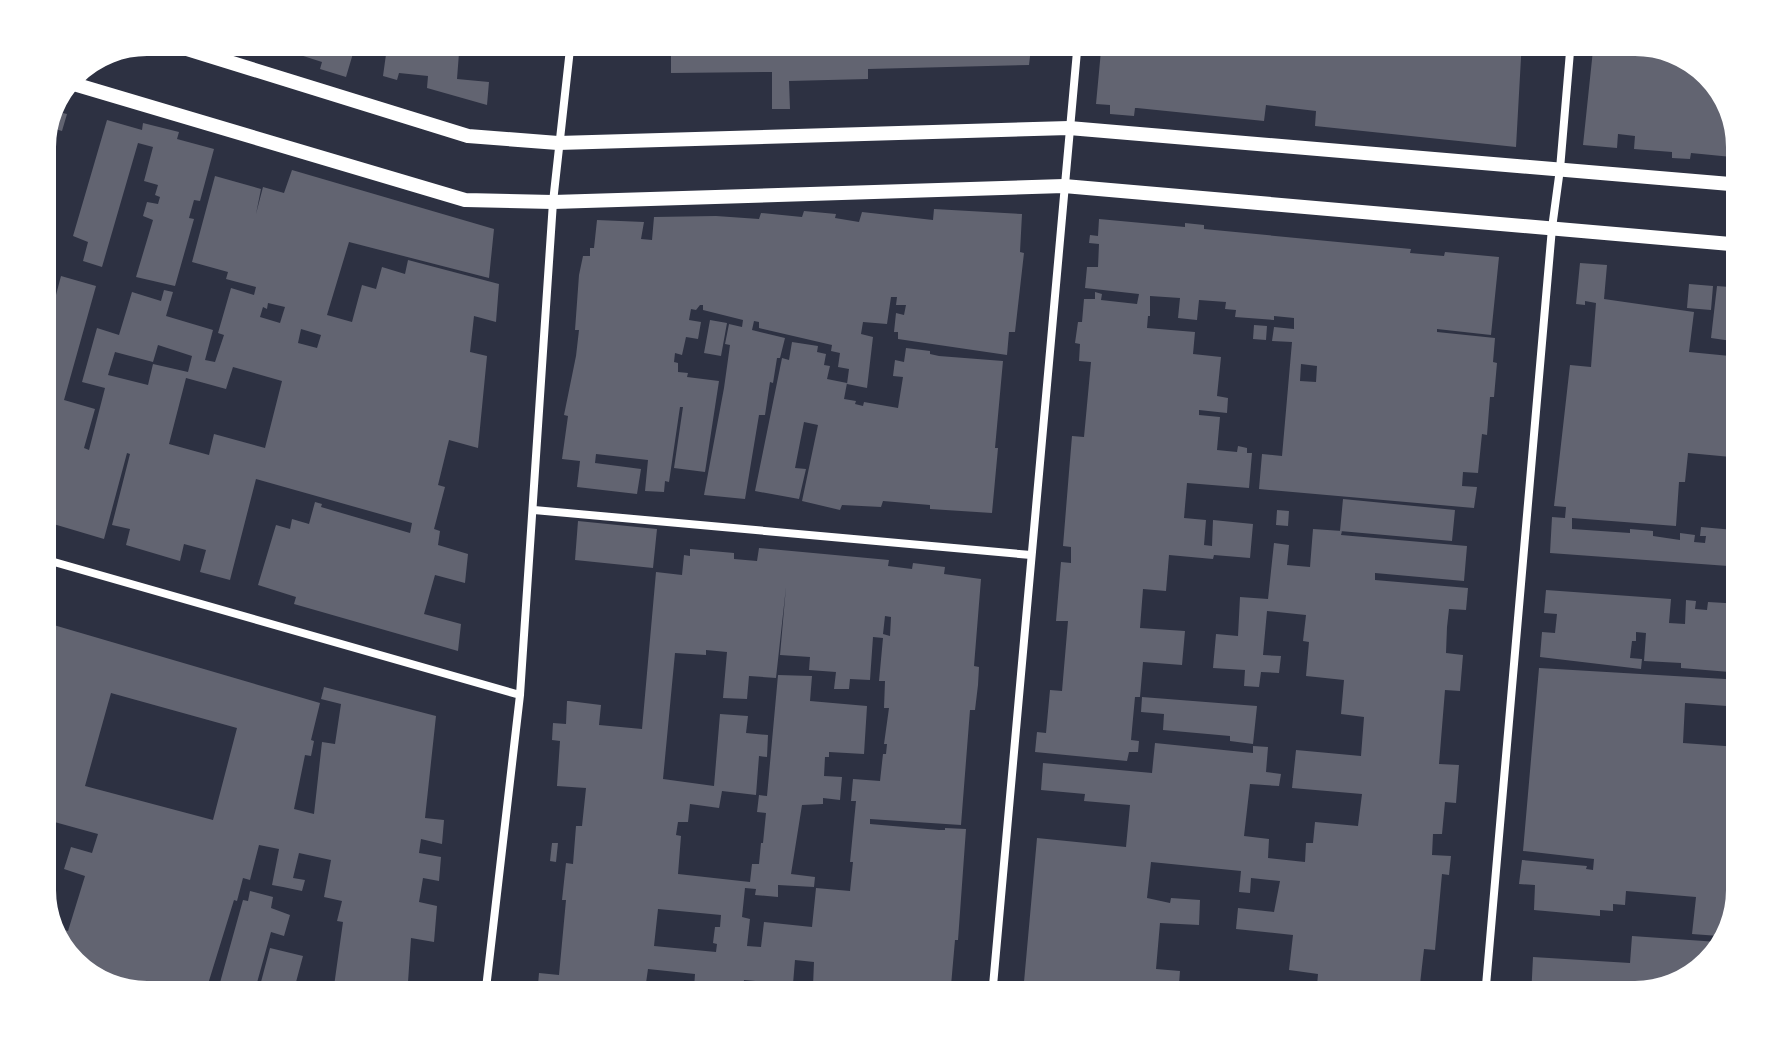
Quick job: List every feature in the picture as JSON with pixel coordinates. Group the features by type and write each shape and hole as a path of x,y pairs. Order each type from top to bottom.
{"street":[{"path":"203,54 468,136 558,143 1069,128 1728,184"},
{"path":"487,983 520,695 553,202 569,54"},
{"path":"993,983 1077,54"},
{"path":"1486,983 1570,54"},
{"path":"78,85 465,200 553,202 1064,186 1728,244"},
{"path":"534,510 1031,555"},
{"path":"54,562 520,695"}],"building":[{"path":"297,54 353,54 346,77 320,69 322,62"},
{"path":"386,54 459,54 457,79 489,82 487,105 427,88 428,76 399,73 397,80 383,76"},
{"path":"671,54 1030,54 1029,65 868,69 868,79 789,81 790,109 772,109 772,72 671,73"},
{"path":"1101,54 1521,54 1516,147 1315,126 1316,111 1266,105 1264,121 1137,108 1134,116 1110,114 1110,105 1096,104"},
{"path":"1593,54 1635,54 1671,61 1701,81 1721,111 1728,157 1691,153 1690,159 1672,158 1672,152 1634,149 1635,136 1618,134 1617,148 1583,145"},
{"path":"61,113 67,114 62,131 56,129"},
{"path":"107,120 142,130 143,123 179,132 177,139 214,149 200,201 194,200 189,218 194,219 175,286 136,277 153,220 143,216 147,202 158,204 160,197 155,195 158,185 144,181 153,147 138,143 102,267 83,261 88,242 73,236"},
{"path":"292,170 494,229 489,278 349,242 327,315 352,322 362,285 376,289 382,267 405,274 408,260 499,284 496,322 474,316 470,352 487,356 478,448 449,440 438,485 445,487 434,529 440,531 438,545 468,554 465,583 435,575 424,614 461,624 458,651 294,604 296,597 258,585 276,525 290,529 292,519 309,524 315,502 322,504 321,507 410,533 412,523 256,479 230,580 200,572 206,550 184,544 180,561 126,545 130,529 112,525 130,454 127,453 104,539 54,524 54,303 61,276 96,286 64,400 95,409 84,448 89,450 105,388 82,382 97,328 119,335 132,292 161,301 164,290 173,292 166,316 213,330 205,360 215,362 224,335 218,333 231,288 254,295 256,287 226,279 228,272 192,262 215,176 261,189 256,214 263,187 284,193","holes":["268,303 285,307 280,323 260,317","301,329 321,335 317,348 298,343","158,345 192,356 188,372 153,364 148,385 108,375 115,352 153,362","233,367 282,381 265,448 214,434 209,455 169,444 186,378 226,389"]},
{"path":"934,209 1022,214 1020,252 1024,253 1015,332 1009,332 1007,355 898,339 898,332 894,332 896,313 904,315 906,305 896,305 897,297 891,297 887,324 863,322 861,334 873,337 867,388 847,384 849,369 838,367 840,353 831,351 832,345 759,328 759,322 754,321 752,330 785,338 780,358 777,358 773,383 770,382 765,415 759,415 745,499 704,495 724,388 730,345 725,344 729,324 742,327 743,320 703,310 703,305 700,305 696,310 691,309 689,320 701,322 698,339 686,337 682,355 675,353 674,362 678,363 678,372 688,373 687,377 719,381 705,472 674,468 683,407 680,407 669,482 665,481 664,492 645,491 648,460 596,454 595,463 641,469 637,494 577,487 580,461 562,459 568,416 564,415 579,330 575,330 579,275 583,256 590,256 590,248 594,248 597,220 644,222 641,239 652,240 654,217 759,219 761,213 802,217 804,211 836,214 835,218 859,222 862,212 933,220"},
{"path":"1099,219 1185,227 1185,223 1204,225 1204,229 1411,249 1410,253 1444,256 1445,252 1499,257 1491,335 1437,329 1437,332 1495,338 1493,362 1497,363 1494,397 1490,397 1487,435 1482,434 1478,473 1463,472 1462,486 1477,487 1474,508 1259,489 1262,454 1282,456 1292,342 1272,341 1274,327 1294,329 1294,318 1235,317 1236,310 1225,309 1226,302 1199,300 1197,320 1178,318 1180,298 1150,296 1147,328 1195,332 1193,354 1221,357 1217,396 1228,398 1227,413 1199,410 1199,415 1220,417 1217,450 1237,452 1238,446 1252,453 1249,488 1187,483 1184,518 1206,520 1204,545 1212,546 1213,520 1253,524 1250,558 1169,555 1166,591 1143,589 1140,628 1185,631 1182,665 1143,662 1140,697 1135,697 1131,740 1139,741 1138,752 1129,752 1127,761 1035,752 1037,732 1046,733 1050,690 1062,691 1068,621 1056,621 1061,562 1071,563 1071,547 1063,546 1072,436 1084,437 1091,362 1079,361 1080,344 1075,343 1078,322 1082,322 1084,299 1095,299 1095,292 1102,294 1101,300 1137,304 1139,294 1085,288 1087,267 1098,267 1099,244 1089,243 1090,235 1098,236","holes":["1301,364 1317,366 1316,382 1300,381"]},
{"path":"1580,263 1607,265 1604,299 1694,312 1689,352 1728,356 1728,457 1688,453 1685,482 1679,482 1676,526 1572,518 1572,529 1630,533 1630,529 1653,531 1653,536 1680,540 1680,533 1695,535 1694,542 1705,543 1706,536 1700,536 1701,527 1728,529 1728,566 1550,553 1552,517 1565,518 1566,507 1554,506 1570,365 1591,367 1596,303 1585,301 1585,305 1576,304"},
{"path":"1689,284 1713,286 1711,310 1687,308"},
{"path":"1717,286 1728,287 1728,340 1711,338"},
{"path":"710,320 727,323 721,356 704,353"},
{"path":"1254,325 1267,326 1266,340 1253,339"},
{"path":"792,342 818,346 817,352 826,354 824,365 830,366 827,379 847,383 844,399 863,406 864,402 898,408 903,377 893,376 895,360 904,362 906,348 930,351 930,354 939,356 1003,361 992,513 930,509 930,505 883,501 881,507 842,505 840,510 802,501 818,425 804,422 795,468 806,469 799,499 755,491 782,358 789,360"},
{"path":"1343,499 1455,510 1452,541 1340,531"},
{"path":"1277,510 1289,511 1288,526 1276,525"},
{"path":"578,521 657,529 653,568 575,560"},
{"path":"1313,529 1342,531 1341,535 1467,546 1464,581 1375,573 1375,580 1468,588 1466,610 1449,609 1446,653 1463,655 1460,691 1445,690 1439,764 1459,765 1456,803 1445,802 1442,834 1433,834 1432,855 1451,856 1449,875 1442,874 1435,950 1424,949 1420,983 1317,983 1318,974 1289,970 1293,935 1236,929 1238,908 1274,912 1280,881 1251,878 1250,893 1239,892 1241,871 1151,862 1147,898 1170,903 1171,898 1200,900 1199,925 1160,923 1156,969 1180,971 1179,983 1024,982 1037,838 1126,847 1130,805 1084,801 1085,794 1041,790 1043,763 1152,773 1155,743 1253,753 1253,746 1268,747 1266,772 1281,774 1279,786 1250,784 1244,836 1269,839 1268,858 1305,862 1306,843 1313,843 1315,822 1358,826 1362,794 1292,788 1296,750 1361,756 1364,717 1341,714 1344,680 1306,676 1309,642 1303,641 1306,615 1267,611 1263,655 1281,656 1279,673 1261,672 1259,687 1244,686 1245,670 1213,668 1216,634 1238,636 1240,597 1268,599 1274,543 1289,545 1287,565 1310,567"},
{"path":"759,548 889,560 888,566 912,569 913,563 945,567 944,574 981,579 974,666 979,667 978,685 975,710 970,710 961,825 870,819 870,824 939,830 966,829 958,940 955,940 951,983 813,983 814,962 795,960 793,983 744,980 744,983 694,983 695,974 648,969 646,983 538,983 539,973 559,975 566,863 573,864 576,826 582,826 586,788 557,786 560,741 552,740 553,723 566,724 569,701 601,705 599,725 642,729 656,572 682,575 684,555 690,556 690,549 734,553 734,559 757,561","holes":["786,587 780,655 810,657 809,670 836,672 834,689 849,689 850,679 870,680 873,637 883,638 879,681 885,681 884,708 889,708 884,744 887,744 886,754 883,754 880,781 853,779 851,801 856,801 850,891 816,888 812,927 764,922 761,947 747,946 750,919 742,917 745,888 756,889 755,895 778,897 778,885 814,887 815,877 791,874 802,805 823,804 823,798 840,800 842,777 824,776 825,757 829,757 829,752 864,754 867,706 810,701 812,676 778,675 767,796 759,795 757,812 766,813 763,843 759,864 752,864 750,882 678,874 681,836 676,835 678,822 688,822 690,804 719,808 722,791 756,795 759,756 767,757 768,735 746,733 748,716 720,714 714,786 663,779 675,653 706,655 706,650 727,652 723,698 747,699 749,676 776,678","885,616 891,617 890,636 883,634","658,909 721,915 720,927 715,927 713,943 717,944 716,952 654,946"]},
{"path":"1546,590 1671,599 1669,623 1685,624 1686,600 1696,601 1695,609 1707,610 1708,602 1728,603 1728,672 1681,668 1681,663 1644,661 1646,633 1636,632 1630,658 1642,659 1641,669 1540,657 1542,632 1555,633 1557,614 1544,613"},
{"path":"54,625 320,703 311,740 314,741 311,756 305,755 294,809 314,814 322,742 335,744 341,704 321,699 324,687 436,716 425,818 444,820 442,844 421,839 419,853 441,857 439,881 423,878 419,902 437,906 434,942 411,938 408,983 334,983 343,922 337,921 342,901 324,897 331,860 299,853 293,878 305,880 302,891 272,885 279,849 259,845 250,880 243,878 237,901 234,900 208,983 135,982 100,971 81,956 63,930 68,931 85,876 64,869 71,847 92,853 98,834 54,822","holes":["111,693 237,728 213,820 85,786"]},
{"path":"1539,668 1728,679 1728,706 1685,703 1683,743 1728,746 1728,890 1725,914 1717,936 1692,934 1696,897 1626,891 1625,905 1613,904 1613,911 1600,910 1600,916 1534,910 1535,885 1519,884 1522,860 1587,866 1586,869 1593,870 1594,859 1523,851"},
{"path":"1142,697 1257,706 1253,744 1230,741 1230,736 1163,730 1164,714 1141,712"},
{"path":"552,843 558,843 556,862 550,861"},
{"path":"250,891 273,897 271,908 290,915 284,936 271,932 257,983 220,983 243,900 248,901"},
{"path":"1632,936 1713,942 1692,964 1659,980 1635,983 1532,983 1533,957 1630,963"},
{"path":"270,948 303,956 296,983 261,983"}]}
